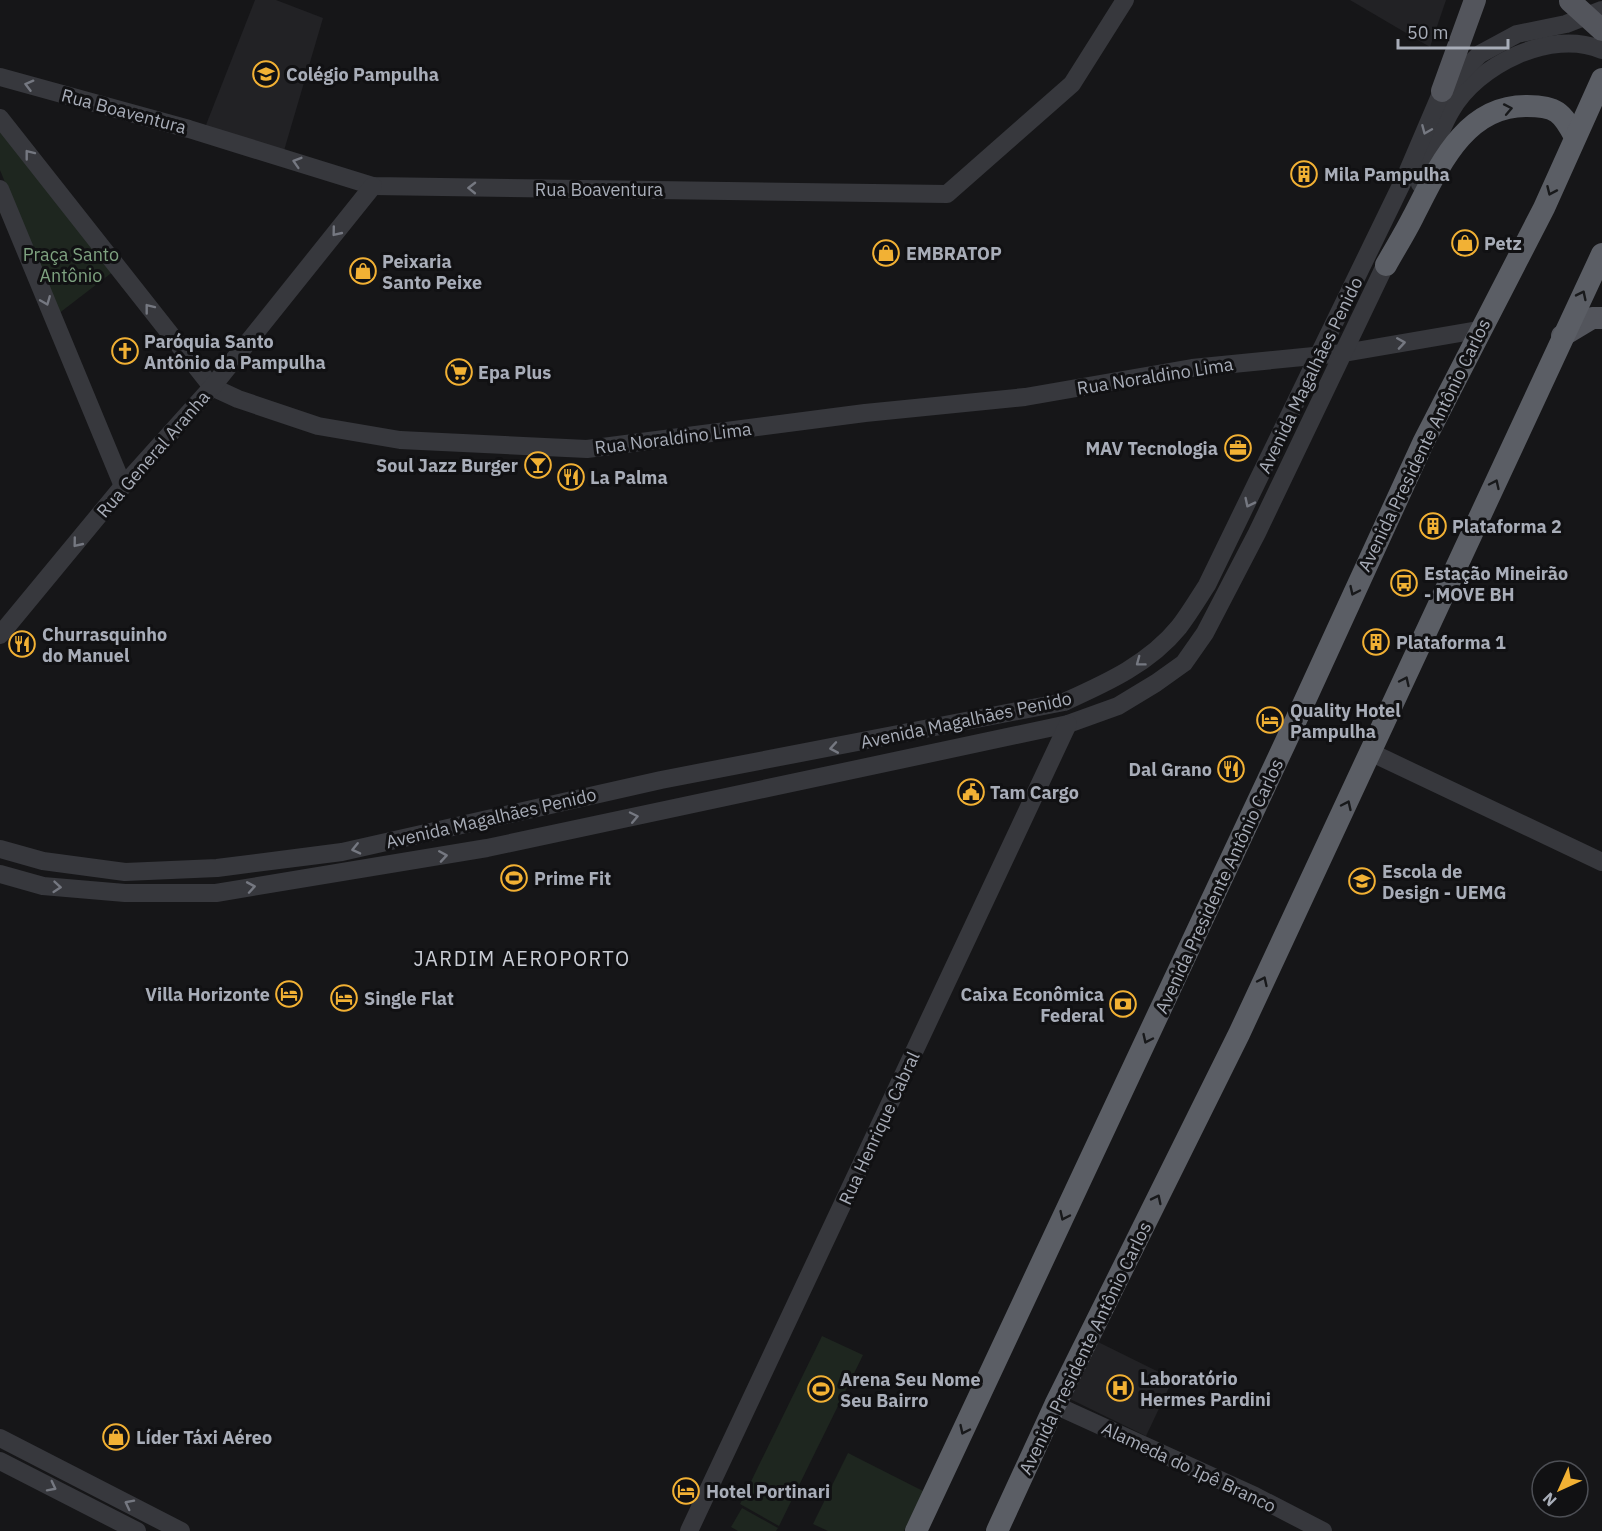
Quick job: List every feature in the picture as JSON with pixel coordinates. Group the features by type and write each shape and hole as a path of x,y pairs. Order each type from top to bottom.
{"highway":[{"name":"Avenida Presidente Antônio Carlos","path":"916,1531 1296,720 1418,453 1478,330 1544,208 1602,79"},
{"path":"1386,264 1451,149 1466,130 1491,112 1523,106 1547,106 1564,116 1575,137"},
{"name":"Avenida Presidente Antônio Carlos","path":"997,1531 1055,1405 1239,1034 1372,753 1562,336 1602,254"}],"main road":[{"path":"1442,91 1475,0"},
{"path":"1570,1 1602,30"},
{"path":"1562,336 1592,318 1602,318"}],"street":[{"name":"Rua Boaventura","path":"0,77 189,129 373,186 947,194 1072,84 1125,0"},
{"name":"Avenida Magalhães Penido","path":"0,849 43,861 125,872 217,868 342,852 661,780 1064,702 1131,669 1158,648 1179,627 1207,585 1407,173 1442,91 1479,54 1517,34 1566,24 1602,10"},
{"name":"Avenida Magalhães Penido","path":"0,874 43,886 125,893 216,893 487,848 1068,724 1118,706 1184,663 1205,633 1227,594 1386,264 1451,111 1485,74 1511,57 1542,46 1590,45 1602,50"},
{"name":"Rua Noraldino Lima","path":"0,118 212,387 238,399 318,426 400,440 587,449 865,413 1025,397 1192,368 1344,353 1478,330"},
{"name":"Rua General Aranha","path":"0,636 123,486 212,387 373,186"},
{"path":"0,189 123,486"},
{"name":"Rua Henrique Cabral","path":"689,1531 1068,724"},
{"path":"1372,753 1602,862"},
{"name":"Alameda do Ipê Branco","path":"1055,1405 1255,1496 1323,1531"},
{"path":"0,1438 181,1531"},
{"path":"0,1461 137,1531"}],"shaded area":[{"name":"Colégio Pampulha","path":"255,0 276,0 323,18 283,154 204,130"},
{"path":"1350,0 1446,0 1430,47"},
{"name":"Laboratório Hermes Pardini","path":"1094,1340 1173,1379 1146,1436 1066,1397"}],"green space":[{"name":"Praça Santo Antônio","path":"0,126 114,271 58,314 0,170"},
{"path":"822,1336 863,1355 779,1526 740,1504"},
{"path":"848,1453 923,1491 904,1531 828,1531 813,1524"},
{"path":"742,1508 778,1528 776,1531 738,1531 731,1527"}],"place":[{"name":"Colégio Pampulha","path":"266,74"},
{"name":"Mila Pampulha","path":"1304,174"},
{"name":"Petz","path":"1465,243"},
{"name":"EMBRATOP","path":"886,253"},
{"name":"Peixaria Santo Peixe","path":"363,271"},
{"name":"Paróquia Santo Antônio da Pampulha","path":"125,351"},
{"name":"Epa Plus","path":"459,372"},
{"name":"MAV Tecnologia","path":"1238,448"},
{"name":"Soul Jazz Burger","path":"538,465"},
{"name":"La Palma","path":"571,477"},
{"name":"Plataforma 2","path":"1433,526"},
{"name":"Estação Mineirão - MOVE BH","path":"1404,583"},
{"name":"Plataforma 1","path":"1376,642"},
{"name":"Churrasquinho do Manuel","path":"22,644"},
{"name":"Quality Hotel Pampulha","path":"1270,720"},
{"name":"Dal Grano","path":"1231,769"},
{"name":"Tam Cargo","path":"971,792"},
{"name":"Prime Fit","path":"514,878"},
{"name":"Escola de Design - UEMG","path":"1362,881"},
{"name":"Villa Horizonte","path":"289,994"},
{"name":"Single Flat","path":"344,998"},
{"name":"Caixa Econômica Federal","path":"1123,1004"},
{"name":"Laboratório Hermes Pardini","path":"1120,1388"},
{"name":"Arena Seu Nome Seu Bairro","path":"821,1389"},
{"name":"Líder Táxi Aéreo","path":"116,1437"},
{"name":"Hotel Portinari","path":"686,1491"}],"district":[{"name":"JARDIM AEROPORTO","path":"522,958"}]}
